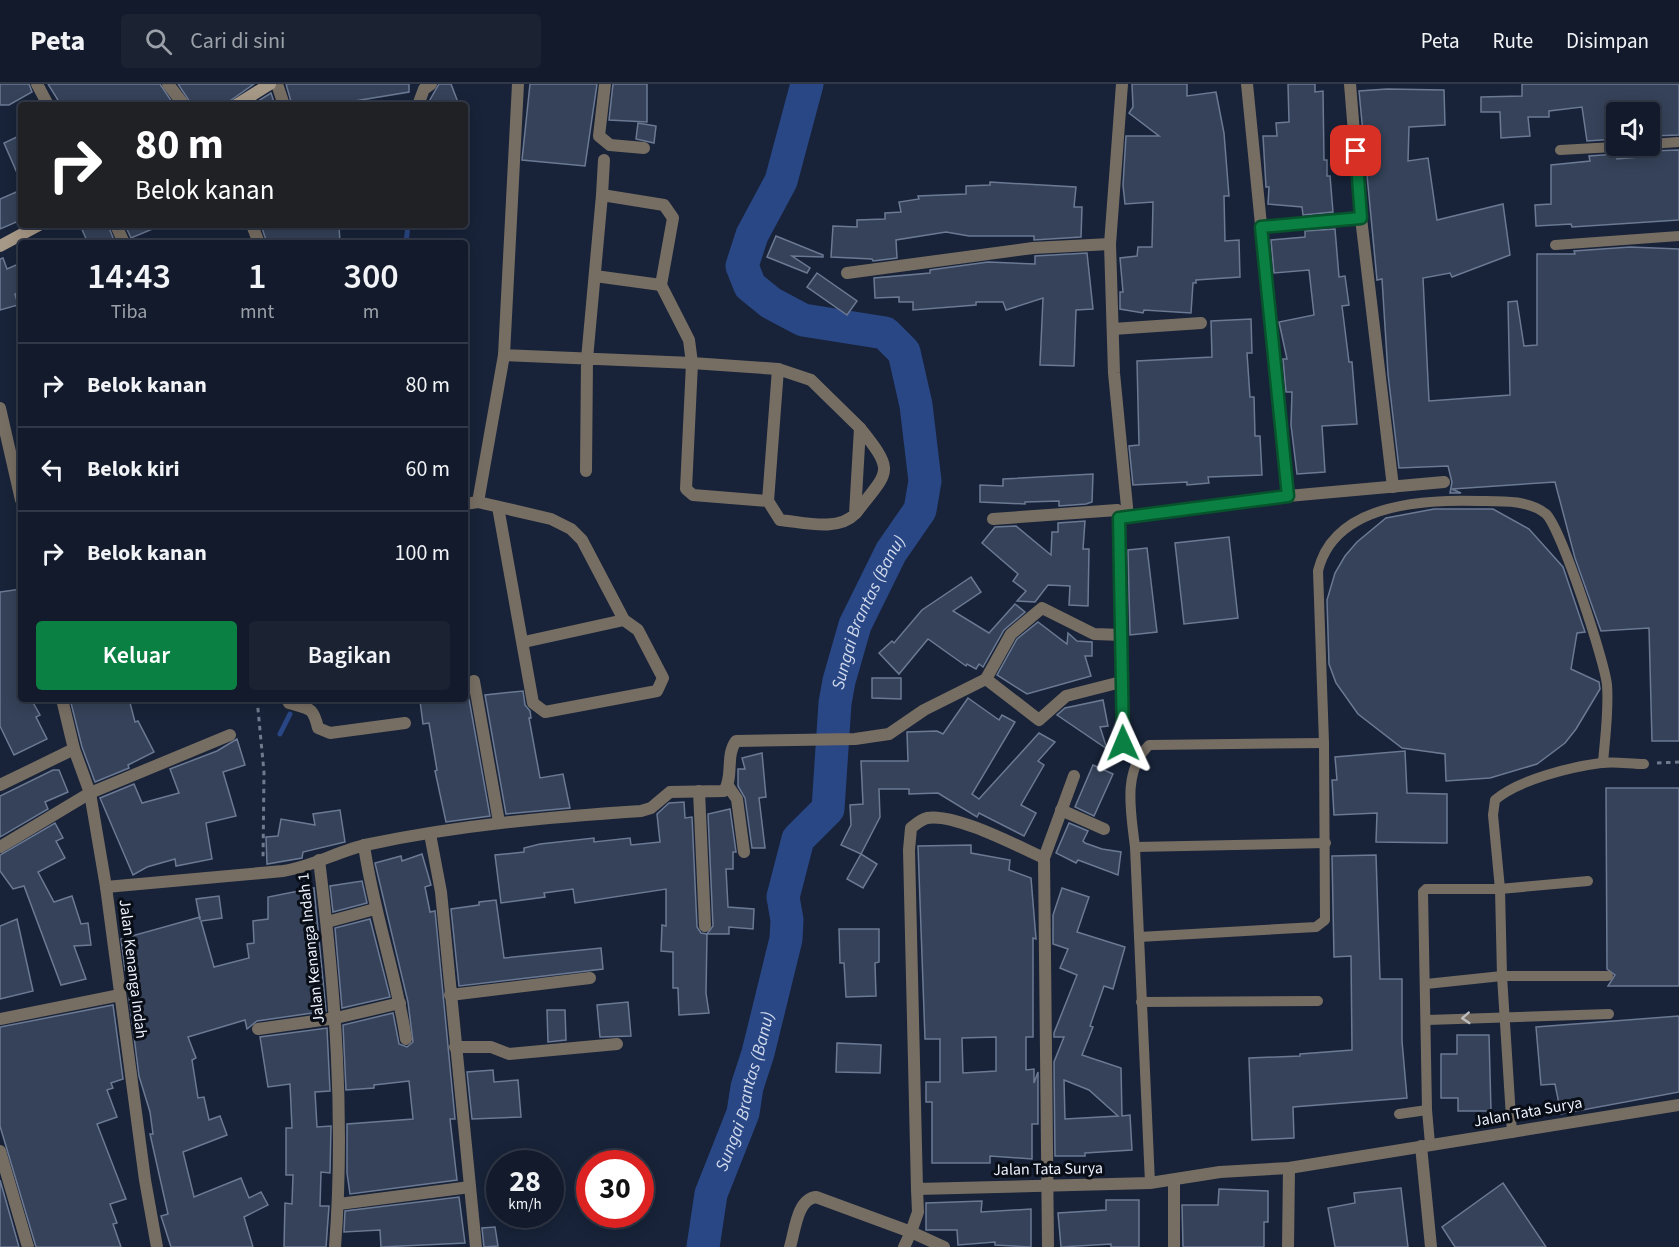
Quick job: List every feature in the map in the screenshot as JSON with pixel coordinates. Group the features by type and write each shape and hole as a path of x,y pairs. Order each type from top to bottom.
{"street":[{"path":"37,84 46,102"},
{"path":"168,84 182,102"},
{"path":"241,102 271,84 282,102"},
{"path":"419,102 424,89 431,84"},
{"path":"498,507 524,642 533,703 545,712 657,691 663,678 638,630 624,620 582,540 571,529 551,519 498,507 471,503 504,355 518,84"},
{"path":"605,84 599,136 610,145 644,148"},
{"path":"1122,84 1110,244 1114,373 1124,518 1121,682 1123,743"},
{"path":"1247,84 1288,496"},
{"path":"1350,84 1361,218 1393,487"},
{"path":"586,471 587,359 596,276 604,160"},
{"path":"602,195 664,205 671,211 674,218 661,285 689,340 692,363 686,489 693,495 768,501"},
{"path":"1261,227 1361,218"},
{"path":"0,246 33,228"},
{"path":"847,273 1033,248 1110,244"},
{"path":"596,276 661,285"},
{"path":"1113,329 1201,323"},
{"path":"504,355 778,369 811,380 860,428 883,457 886,467 883,478 848,521 837,524 780,520 768,501 778,369"},
{"path":"0,408 18,470"},
{"path":"855,514 860,428"},
{"path":"1124,518 1288,496 1444,482"},
{"path":"993,519 1117,510 1124,518"},
{"path":"319,860 364,845 499,822 641,811 651,808 670,792 724,791 728,786 731,750 736,741 855,739 889,734 924,710 986,679 1011,634 1042,608 1094,634 1122,635"},
{"path":"524,642 624,620"},
{"path":"986,679 1039,720 1066,696 1121,682"},
{"path":"474,681 499,822"},
{"name":"Jalan Kenanga Indah","path":"63,702 74,749 90,793 106,887 145,1180 157,1247"},
{"path":"288,702 310,708 315,714 318,728 330,733 405,723"},
{"path":"0,847 90,793 230,735"},
{"path":"0,785 7,784 74,749"},
{"path":"1048,1247 1044,858 1074,776"},
{"path":"728,786 737,799 744,852"},
{"path":"699,791 705,926"},
{"path":"1061,810 1104,829"},
{"path":"904,1247 918,1212 909,850 911,828 928,818 968,825 1044,858"},
{"path":"430,834 441,892 476,1247"},
{"path":"364,845 375,909 400,1003 406,1039"},
{"name":"Jalan Kenanga Indah 1","path":"106,887 299,869 319,860 336,1018 339,1204 335,1247"},
{"path":"327,922 375,909"},
{"path":"450,995 590,978"},
{"path":"0,1019 120,995"},
{"path":"258,1029 336,1018 400,1003"},
{"path":"455,1047 491,1047 509,1054 617,1044"},
{"name":"Jalan Tata Surya","path":"917,1189 1174,1181 1220,1172 1289,1168 1679,1104"},
{"path":"1425,1145 1431,1247"},
{"path":"0,1151 28,1247"},
{"path":"1288,1247 1289,1168"},
{"path":"1174,1181 1174,1247"},
{"path":"339,1204 470,1187"},
{"path":"790,1247 802,1204 809,1198 816,1197 911,1232 944,1247"}],"lane":[{"path":"1660,143 1679,142"},
{"path":"1560,150 1606,147"},
{"path":"1555,245 1679,236"},
{"path":"1139,937 1316,927 1325,920 1327,908 1324,743 1318,571 1327,547 1344,530 1371,514 1416,501 1500,501 1532,506 1551,518 1564,550 1607,682 1608,709 1603,763"},
{"path":"1150,1183 1135,847 1130,802 1133,770 1137,757 1149,746 1324,743"},
{"path":"1512,1133 1502,976 1500,889 1493,815 1495,800 1503,793 1559,771 1603,763 1644,764"},
{"path":"1135,847 1326,843"},
{"path":"1425,1145 1426,984 1423,892 1426,889 1500,889 1588,881"},
{"path":"1426,984 1502,976 1608,976"},
{"path":"1141,1002 1318,1001"},
{"path":"1426,1020 1609,1014"},
{"path":"1399,1114 1426,1110"}],"path":[{"path":"257,702 264,772 258,874"},
{"path":"1644,764 1679,762"}],"building":[{"path":"0,84 29,84 32,92 9,105 0,105"},
{"path":"48,84 160,84 172,102 59,102"},
{"path":"178,84 254,84 228,102 190,102"},
{"path":"286,84 409,84 409,92 349,102 291,102"},
{"path":"439,84 451,84 458,102 429,102"},
{"path":"530,84 597,84 585,166 522,160"},
{"path":"613,84 647,84 647,122 609,120"},
{"path":"1132,84 1187,84 1187,96 1216,92 1224,133 1229,196 1224,196 1225,241 1239,240 1240,277 1196,280 1196,283 1193,283 1191,313 1144,310 1143,313 1120,309 1120,292 1123,292 1120,258 1137,256 1138,247 1152,247 1153,202 1125,204 1123,185 1126,136 1159,136 1129,113 1133,107"},
{"path":"1288,84 1315,84 1315,92 1323,91 1324,160 1327,160 1327,176 1330,176 1333,212 1303,215 1302,207 1268,204 1269,187 1266,187 1263,136 1277,136 1276,123 1289,122"},
{"path":"1522,84 1679,84 1679,135 1660,136 1660,102 1606,102 1606,140 1587,141 1582,107 1549,111 1549,117 1528,117 1530,136 1501,138 1500,112 1481,112 1481,97 1522,96"},
{"path":"1444,90 1445,125 1409,127 1408,161 1428,158 1437,220 1503,204 1510,255 1452,277 1450,273 1423,278 1429,401 1510,395 1508,302 1517,301 1524,346 1537,345 1537,254 1575,254 1574,251 1630,247 1679,249 1679,741 1652,741 1649,628 1601,631 1575,558 1555,482 1452,489 1461,493 1450,493 1452,482 1448,466 1399,468 1388,374 1382,279 1377,280 1359,91"},
{"path":"271,93 274,102 257,102"},
{"path":"638,123 656,126 654,143 636,139"},
{"path":"18,136 18,175 4,143"},
{"path":"1679,150 1679,220 1572,227 1571,224 1536,226 1535,205 1551,204 1551,165 1590,161 1589,156 1606,155 1617,156 1617,159 1660,156 1660,151"},
{"path":"990,182 1076,187 1074,207 1082,207 1081,237 1034,240 1034,236 969,236 946,232 896,240 897,258 873,261 872,259 831,257 833,226 857,227 857,220 885,219 885,213 901,212 899,202 919,199 918,196 966,194 966,186 990,185"},
{"path":"18,191 18,221 0,229 0,199"},
{"path":"81,228 109,228 114,240 87,240"},
{"path":"126,228 155,228 131,238"},
{"path":"262,228 339,228 340,240 266,240"},
{"path":"1335,229 1339,277 1345,276 1349,305 1342,306 1349,362 1352,362 1357,424 1322,426 1325,472 1297,474 1291,425 1292,392 1286,392 1283,359 1287,359 1279,322 1314,315 1309,270 1274,273 1271,240 1305,237 1305,231"},
{"path":"776,236 823,255 823,257 792,256 810,268 807,273 767,257"},
{"path":"1087,253 1093,309 1076,310 1074,366 1040,365 1043,298 1006,310 1003,302 976,302 976,305 913,310 913,302 899,302 899,297 875,298 874,278 930,273 930,270 988,262 1035,264 1035,256"},
{"path":"3,258 7,269 18,264 18,293 15,294 18,305 0,310 0,259"},
{"path":"817,273 857,301 847,315 807,287"},
{"path":"1251,319 1252,353 1247,353 1250,397 1254,397 1255,436 1260,436 1262,475 1208,477 1209,483 1187,485 1187,482 1133,485 1129,446 1139,445 1137,361 1212,357 1211,321"},
{"path":"1093,474 1092,502 1086,504 1059,506 1059,501 1025,502 1025,504 980,502 980,485 1003,486 1003,479"},
{"path":"1434,509 1493,509 1529,529 1563,567 1585,632 1577,633 1571,669 1599,682 1600,689 1565,743 1537,764 1490,778 1446,781 1445,754 1402,748 1358,714 1336,683 1329,664 1327,600 1335,573 1357,542 1386,518"},
{"path":"1085,521 1083,549 1089,549 1088,606 1069,605 1070,586 1048,585 1035,602 1017,601 1026,591 1013,581 1018,574 982,543 995,527 1016,526 1051,555 1052,532 1058,532 1058,523"},
{"path":"1229,537 1238,618 1184,624 1175,543"},
{"path":"1147,548 1157,632 1130,635 1128,550"},
{"path":"971,577 981,592 953,611 989,633 1015,604 1025,612 1004,630 983,667 979,664 976,669 967,664 966,666 928,639 899,674 879,653 892,641 894,643 922,610"},
{"path":"18,589 18,702 33,702 40,715 36,717 47,739 14,755 0,726 0,592"},
{"path":"1038,622 1067,644 1068,633 1077,641 1092,642 1092,656 1085,656 1091,676 1027,694 997,675 1017,639"},
{"path":"872,678 901,678 901,699 872,698"},
{"path":"523,691 525,705 530,711 531,718 529,718 540,778 563,774 570,808 506,814 485,695"},
{"path":"968,698 999,720 1002,715 1015,722 972,794 979,799 1039,733 1055,742 1038,761 1044,765 1021,805 1036,813 1024,836 979,813 977,817 938,793 909,794 909,789 879,789 880,817 861,854 841,845 851,825 850,805 863,804 861,761 908,761 907,732 937,731 943,734"},
{"path":"469,699 490,816 446,822 435,771 437,770 429,723 423,724 420,702 468,702"},
{"path":"1103,700 1108,726 1100,727 1107,749 1057,715 1065,708"},
{"path":"71,702 130,702 135,722 138,721 154,752 128,765 129,768 95,782 82,747"},
{"path":"237,739 245,765 223,772 236,816 206,823 212,859 176,866 175,859 147,867 133,875 100,798 134,784 142,803 179,793 170,769 217,751"},
{"path":"1405,751 1407,793 1447,794 1447,843 1376,842 1377,813 1334,815 1332,780 1337,780 1335,757"},
{"path":"762,753 766,797 759,798 765,848 752,848 745,798 738,786 738,769 745,769 742,758"},
{"path":"1093,765 1113,774 1094,816 1075,807"},
{"path":"53,770 59,770 68,792 45,802 48,809 0,837 0,796"},
{"path":"1606,788 1679,788 1679,986 1608,986 1615,975 1607,969"},
{"path":"684,802 685,818 692,817 697,927 701,933 707,934 706,993 709,1013 679,1015 678,988 673,988 673,952 661,951 662,925 666,926 666,889 575,903 573,889 544,893 545,897 501,903 495,855 524,852 524,848 540,844 594,838 594,842 630,838 631,845 660,842 657,814 669,803"},
{"path":"730,809 736,852 733,852 733,869 726,869 728,907 754,909 753,929 729,927 729,934 707,934 713,926 708,814"},
{"path":"340,810 345,842 303,852 302,858 267,864 266,837 278,836 281,819 315,825 313,814"},
{"path":"55,823 63,838 56,841 65,858 38,872 54,902 72,896 81,924 88,923 91,945 74,946 86,979 61,985 24,886 13,889 0,871 0,855"},
{"path":"1069,823 1088,831 1083,841 1085,843 1121,852 1118,875 1078,860 1076,863 1056,853"},
{"path":"971,845 971,853 1010,860 1009,870 1031,878 1036,939 1033,938 1033,1037 1026,1037 1026,1070 1034,1069 1034,1083 1038,1072 1038,1124 1032,1124 1032,1159 990,1156 990,1163 932,1163 932,1102 926,1102 926,1082 940,1082 940,1039 925,1039 918,846","holes":["996,1037 996,1071 963,1073 962,1038"]},
{"path":"422,854 431,885 425,887 430,912 435,911 455,1119 450,1119 457,1180 350,1194 347,1173 347,1124 413,1119 409,1081 374,1085 374,1088 346,1090 343,1025 393,1013 399,1044 407,1047 413,1042 408,1002 375,863 401,856 402,861"},
{"path":"861,854 877,864 863,888 847,879"},
{"path":"1376,855 1380,979 1402,979 1402,1041 1407,1098 1293,1107 1294,1138 1252,1140 1249,1058 1300,1056 1300,1054 1352,1050 1351,956 1334,957 1332,856"},
{"path":"362,881 367,903 333,912 330,886"},
{"path":"314,888 326,1011 257,1021 247,1029 245,1020 188,1037 196,1058 192,1060 198,1098 204,1097 209,1120 220,1116 227,1135 183,1152 194,1197 241,1178 249,1198 261,1192 268,1205 244,1217 253,1247 171,1247 161,1216 168,1214 150,1134 153,1134 150,1112 139,1076 129,997 137,995 131,969 125,970 121,939 199,917 196,899 219,896 222,918 201,921 214,967 249,958 247,944 254,943 253,921 268,919 268,897"},
{"path":"1062,888 1089,897 1077,932 1125,947 1113,989 1104,986 1090,1026 1093,1027 1082,1055 1121,1068 1122,1116 1130,1115 1132,1150 1085,1153 1085,1156 1055,1156 1054,1062 1064,1037 1054,1037 1054,1033 1077,975 1060,968 1068,949 1053,944 1053,915","holes":["1064,1080 1089,1090 1118,1116 1065,1119"]},
{"path":"496,900 504,958 601,948 603,969 459,986 451,909"},
{"path":"17,919 33,991 0,999 0,926"},
{"path":"370,919 390,997 342,1008 335,928"},
{"path":"839,929 879,929 879,962 875,963 876,996 846,997 844,963 840,963"},
{"path":"628,1002 631,1036 600,1037 597,1005"},
{"path":"113,1005 123,1079 111,1083 113,1088 107,1090 117,1117 97,1124 126,1199 110,1204 117,1223 113,1224 121,1247 36,1247 0,1126 0,1027"},
{"path":"547,1010 565,1010 566,1040 548,1042"},
{"path":"1679,1016 1679,1092 1561,1114 1555,1084 1541,1085 1536,1027"},
{"path":"327,1028 330,1091 315,1092 317,1127 331,1126 330,1173 321,1172 320,1206 329,1206 326,1247 284,1247 285,1203 292,1204 293,1175 286,1175 286,1128 292,1128 290,1084 268,1087 260,1037"},
{"path":"1457,1035 1489,1035 1491,1111 1458,1111 1458,1098 1441,1098 1441,1054 1457,1054"},
{"path":"837,1043 881,1045 880,1073 836,1072"},
{"path":"493,1070 494,1082 518,1080 521,1117 472,1119 467,1072"},
{"path":"0,1180 19,1247 0,1247"},
{"path":"1503,1183 1546,1247 1455,1247 1442,1227"},
{"path":"1401,1188 1408,1247 1335,1247 1328,1208 1355,1203 1354,1193"},
{"path":"1219,1189 1268,1191 1268,1222 1264,1222 1264,1247 1183,1247 1182,1205 1218,1205"},
{"path":"459,1197 465,1243 381,1247 380,1230 344,1232 345,1211"},
{"path":"1106,1200 1139,1200 1139,1247 1111,1247 1111,1244 1061,1247 1058,1213 1106,1210"},
{"path":"982,1201 981,1212 1031,1209 1031,1247 995,1245 995,1242 958,1245 957,1230 926,1230 926,1203"},
{"path":"482,1228 495,1228 498,1246 484,1247"}],"waterway":[{"name":"Sungai Brantas (Banu)","path":"703,1247 711,1194 743,1113 747,1087 758,1053 786,939 787,920 783,897 798,839 828,809 835,703 855,625 891,552 920,510 925,481 916,405 904,352 885,333 803,320 771,303 750,286 742,266 752,235 781,181 807,84"},
{"path":"406,240 408,228"},
{"path":"280,734 290,714"}],"route":[{"path":"1123,743 1119,518 1288,496 1261,227 1361,218 1356,151"}]}
